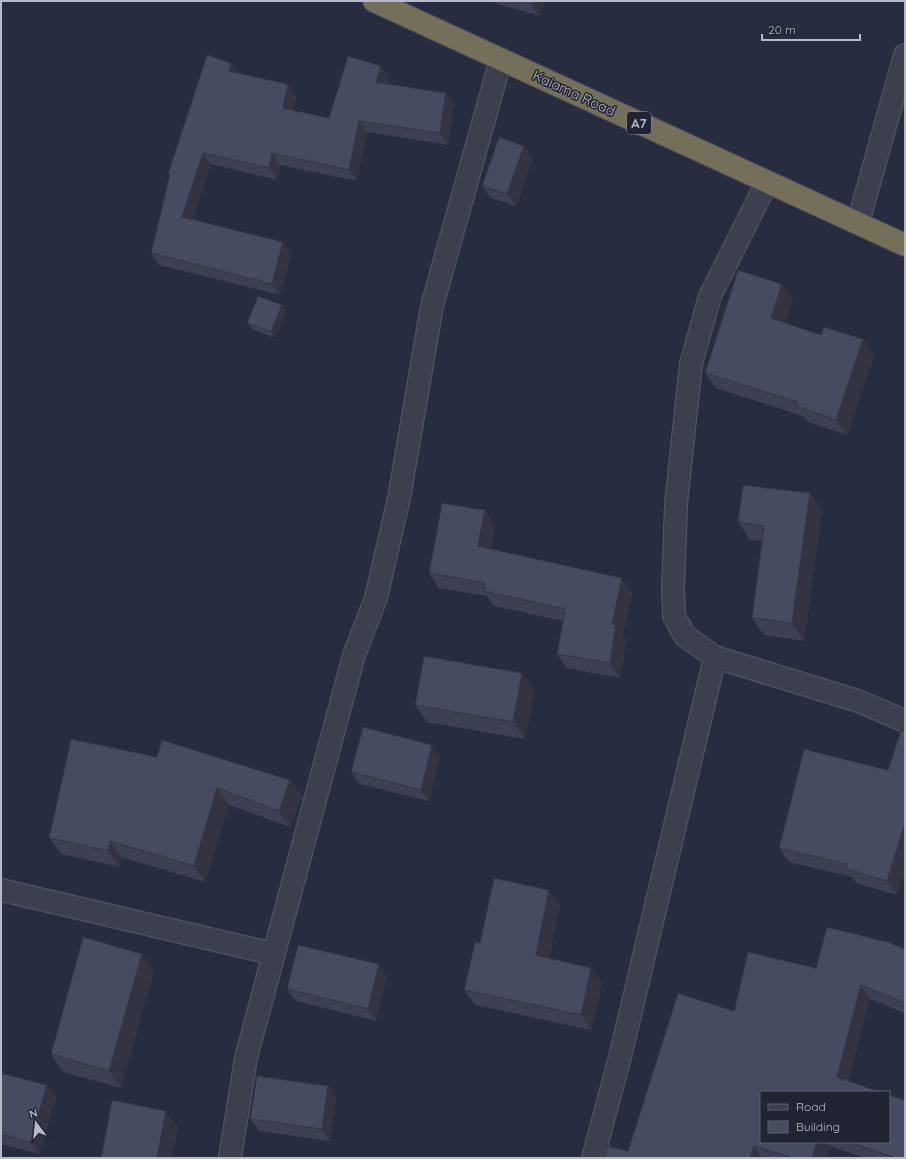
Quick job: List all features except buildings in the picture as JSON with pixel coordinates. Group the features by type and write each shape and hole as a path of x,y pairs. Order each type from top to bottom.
{"highway":[{"name":"Kaiama Road","path":"374,1 905,245"}],"street":[{"path":"858,223 905,56"},
{"path":"230,1158 246,1058 354,655 376,598 399,498 432,306 501,59"},
{"path":"767,182 710,296 692,364 676,504 674,616 685,636 715,657 858,701 905,721"},
{"path":"593,1158 623,1042 715,657"},
{"path":"1,890 274,954"}]}
